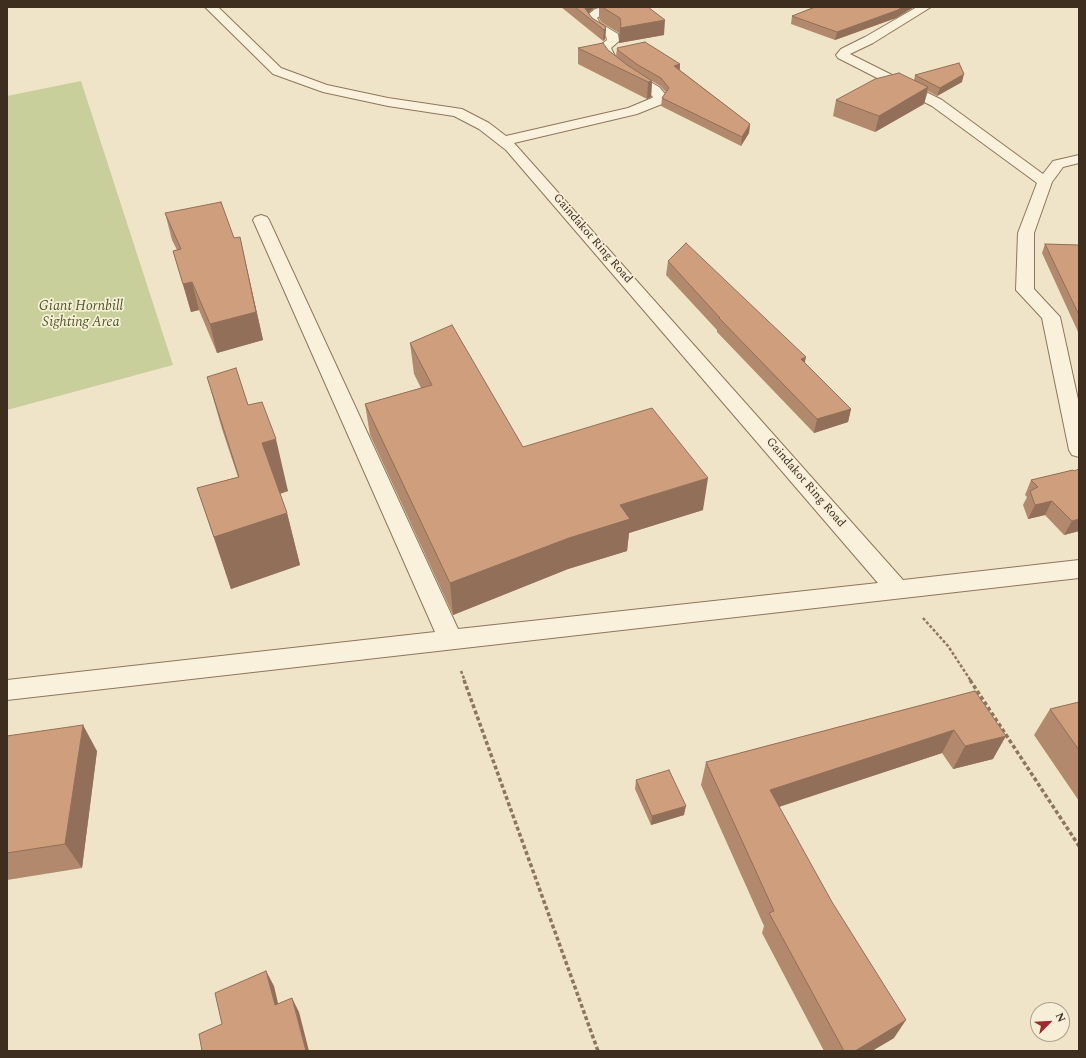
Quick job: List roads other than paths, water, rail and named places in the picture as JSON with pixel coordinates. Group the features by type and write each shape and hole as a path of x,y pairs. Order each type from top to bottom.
{"street":[{"name":"Gaindakot Ring Road","path":"211,7 277,71 323,88 388,102 457,112 484,126 504,141 511,147 897,589"},
{"path":"504,141 632,111 657,102 660,96 654,90 632,77 612,62 604,47 613,41 612,34 596,25 591,17 599,10 631,7"},
{"path":"925,7 842,55 937,103 1045,182"},
{"path":"1079,159 1058,164 1045,182 1026,233 1025,290 1051,318 1079,450"},
{"path":"261,220 451,640"},
{"path":"7,690 1079,569"}],"park label":[{"name":"Giant Hornbill Sighting Area","path":"81,316"}]}
